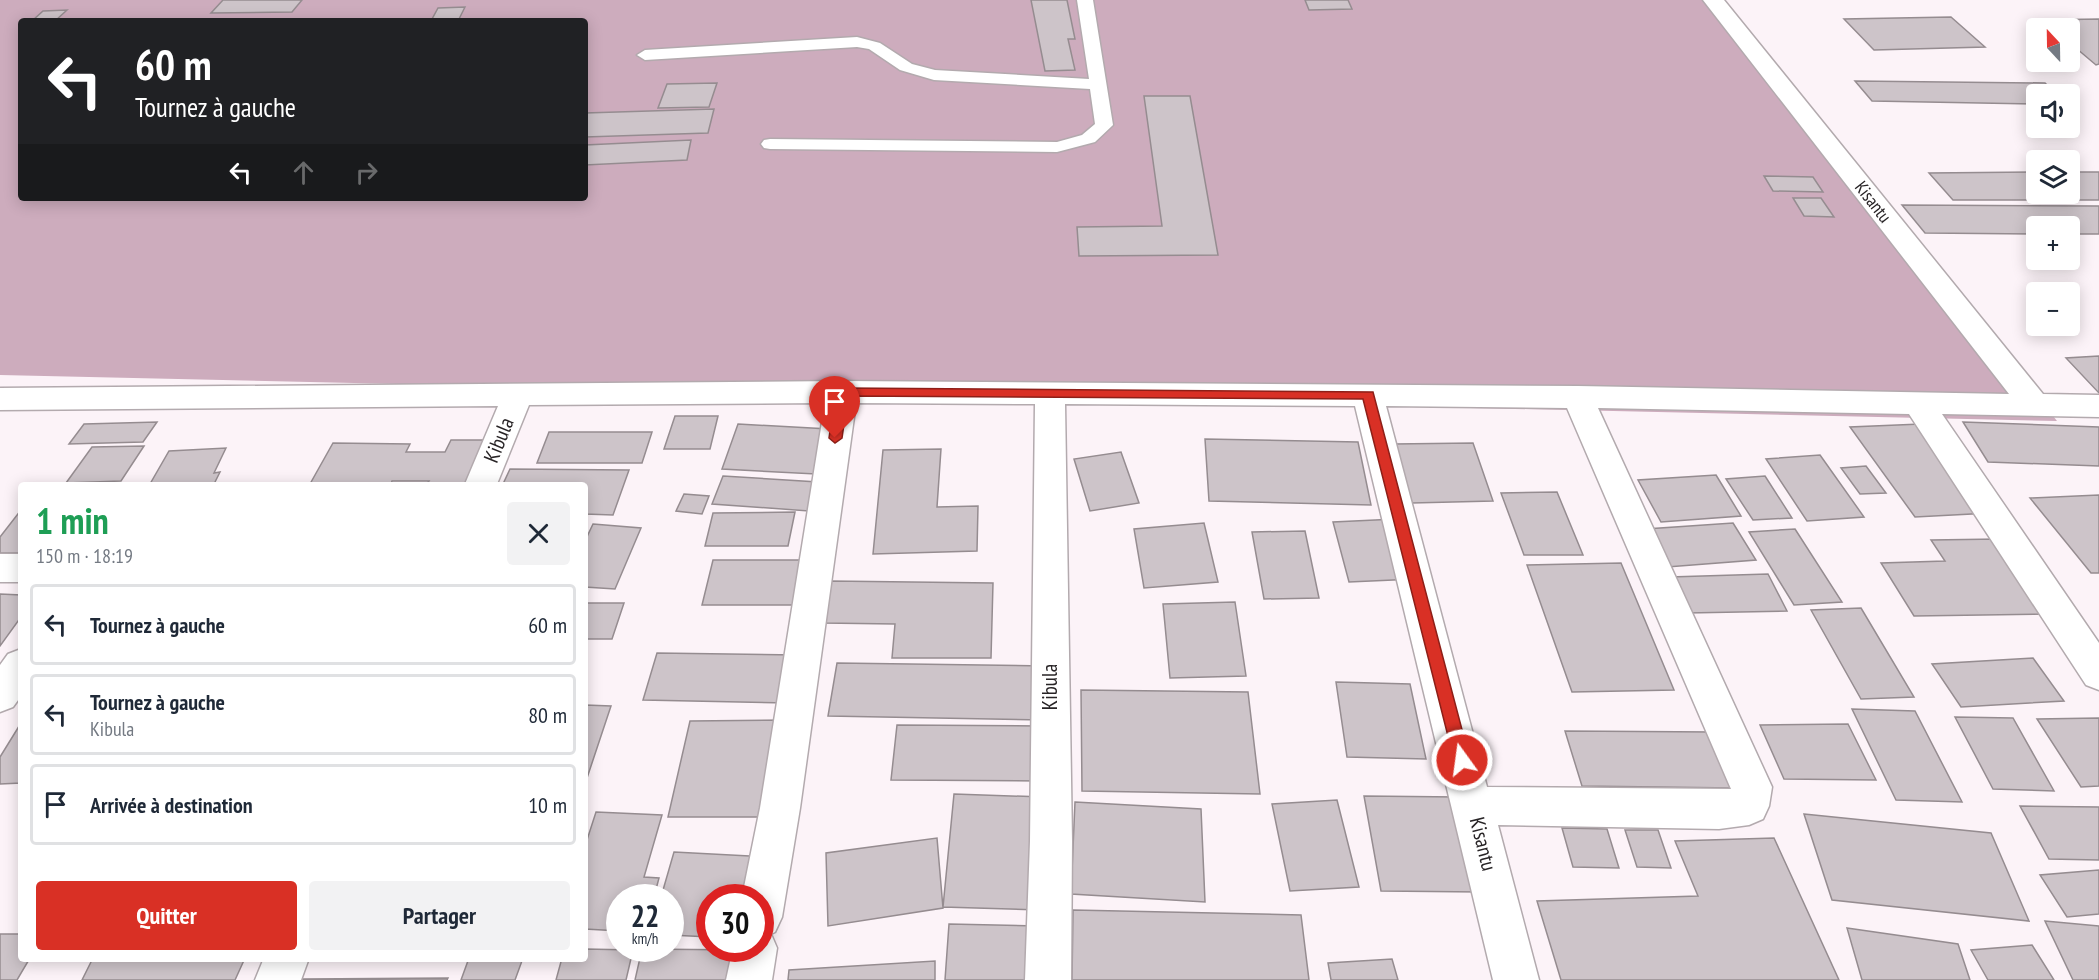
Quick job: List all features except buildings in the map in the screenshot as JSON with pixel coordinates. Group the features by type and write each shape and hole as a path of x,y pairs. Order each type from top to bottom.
{"street":[{"name":"Kisantu","path":"1713,0 2034,404"},
{"path":"0,399 842,392 1578,397 2099,406"},
{"path":"766,884 780,808 842,392"},
{"name":"Kibula","path":"1048,980 1051,841 1050,394"},
{"name":"Kisantu","path":"1368,395 1474,806 1516,980"},
{"name":"Kibula","path":"482,482 517,396"},
{"path":"1474,806 1719,810 1749,806 1752,787 1578,397"},
{"path":"1918,403 2099,674"},
{"path":"0,568 18,568"},
{"path":"0,695 18,669"},
{"path":"278,980 285,962"},
{"path":"749,980 752,962"}],"lane":[{"path":"770,144 1057,147 1083,142 1096,136 1104,125 1084,0"},
{"path":"645,55 857,42 874,46 906,67 934,75 1097,84"}],"shaded area":[{"path":"0,0 1722,0 2057,421 0,375"}],"route":[{"path":"835,438 842,392 1368,395 1462,760"}]}
